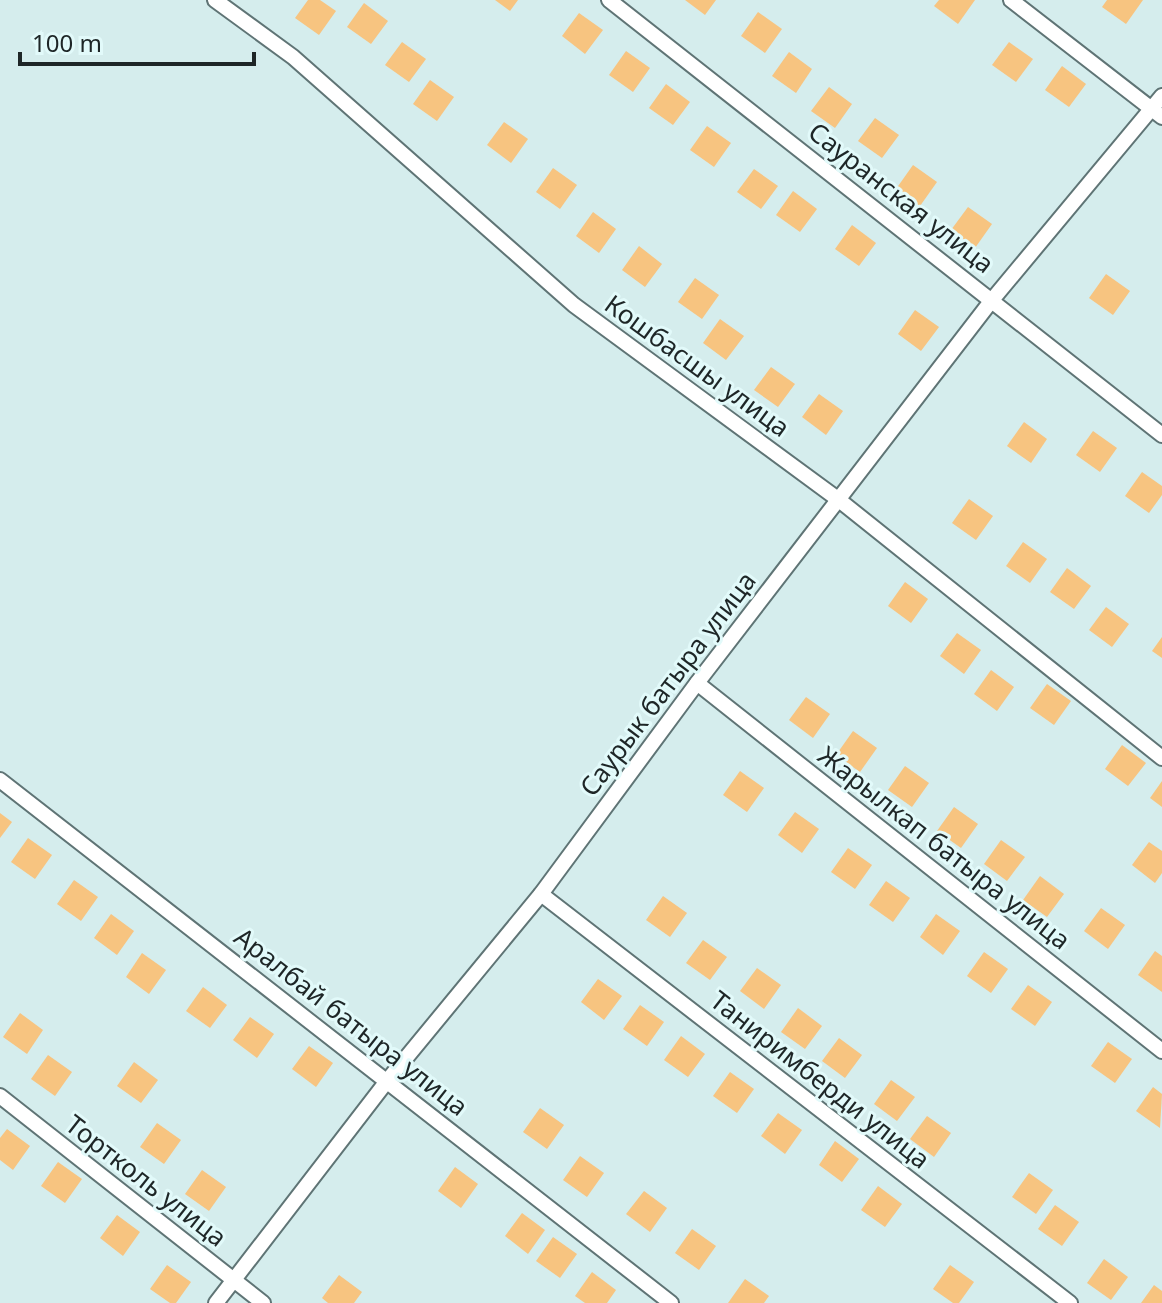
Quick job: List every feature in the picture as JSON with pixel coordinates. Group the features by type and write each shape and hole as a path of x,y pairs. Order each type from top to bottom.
{"street":[{"name":"Кошбасшы улица","path":"215,0 293,57 574,305 839,500 1162,758"},
{"name":"Сауранская улица","path":"609,0 1162,435"},
{"path":"1011,0 1157,113"},
{"name":"Саурык батыра улица","path":"216,1303 387,1081 541,894 697,683 992,300 1157,113 1162,96"},
{"name":"Жарылкап батыра улица","path":"697,683 1162,1051"},
{"name":"Аралбай батыра улица","path":"0,780 671,1303"},
{"name":"Таниримберди улица","path":"541,894 1070,1303"},
{"name":"Тортколь улица","path":"0,1096 263,1303"}],"building":[{"path":"308,0 320,0 336,11 319,35 295,18"},
{"path":"495,0 518,0 510,11"},
{"path":"685,0 716,0 705,15"},
{"path":"939,0 975,0 958,24 934,6"},
{"path":"1107,0 1143,0 1126,24 1102,7"},
{"path":"364,3 388,21 371,44 347,27"},
{"path":"758,12 782,29 765,53 741,36"},
{"path":"579,13 603,30 585,54 562,36"},
{"path":"402,42 426,59 409,82 385,65"},
{"path":"1009,42 1033,59 1016,82 992,65"},
{"path":"626,51 650,68 633,92 609,75"},
{"path":"789,52 812,69 796,93 772,76"},
{"path":"1062,66 1086,84 1069,107 1045,90"},
{"path":"430,80 454,97 437,121 413,104"},
{"path":"666,84 690,102 673,125 649,108"},
{"path":"829,87 852,104 835,128 811,111"},
{"path":"875,118 899,135 882,158 858,141"},
{"path":"504,122 528,139 511,163 487,145"},
{"path":"707,126 731,143 714,167 690,150"},
{"path":"913,165 937,182 920,206 896,189"},
{"path":"553,168 577,185 560,209 536,192"},
{"path":"754,169 778,186 761,209 737,192"},
{"path":"793,191 817,209 800,232 776,215"},
{"path":"968,207 992,224 975,248 951,230"},
{"path":"593,212 616,229 599,253 576,236"},
{"path":"852,225 876,243 859,266 835,249"},
{"path":"639,246 662,264 645,287 622,270"},
{"path":"1106,274 1130,291 1113,315 1089,298"},
{"path":"695,278 719,295 702,319 678,302"},
{"path":"915,310 939,327 921,351 898,334"},
{"path":"720,319 744,336 726,360 703,343"},
{"path":"771,367 795,384 778,407 754,390"},
{"path":"819,394 843,411 826,435 802,417"},
{"path":"1024,422 1047,439 1031,463 1007,446"},
{"path":"1093,431 1117,448 1100,472 1076,455"},
{"path":"1142,472 1162,486 1162,495 1149,513 1125,496"},
{"path":"969,499 993,516 976,540 952,523"},
{"path":"1023,542 1047,559 1030,583 1006,566"},
{"path":"1067,568 1091,586 1074,609 1050,592"},
{"path":"905,582 928,599 911,623 888,606"},
{"path":"1106,607 1129,624 1112,647 1089,630"},
{"path":"957,633 981,650 964,674 940,656"},
{"path":"1162,637 1162,658 1152,651"},
{"path":"991,670 1014,687 997,711 974,694"},
{"path":"1047,684 1071,701 1054,725 1030,708"},
{"path":"806,697 830,714 813,738 789,720"},
{"path":"853,731 877,748 860,772 836,755"},
{"path":"1122,745 1146,763 1128,786 1105,769"},
{"path":"905,766 929,783 912,807 888,790"},
{"path":"740,771 764,788 747,812 723,795"},
{"path":"1162,781 1162,807 1150,798"},
{"path":"954,807 978,824 961,848 937,831"},
{"path":"795,812 819,829 802,853 778,835"},
{"path":"0,813 12,822 0,838"},
{"path":"28,838 52,855 35,879 11,862"},
{"path":"1001,840 1025,857 1007,881 984,864"},
{"path":"1149,842 1162,851 1162,873 1155,883 1132,865"},
{"path":"848,848 872,865 855,889 831,872"},
{"path":"1040,876 1064,894 1047,917 1023,900"},
{"path":"74,880 98,897 81,921 57,904"},
{"path":"886,881 910,898 893,922 869,905"},
{"path":"663,896 687,913 670,937 646,920"},
{"path":"1101,908 1125,925 1108,949 1084,931"},
{"path":"111,914 134,931 117,955 94,938"},
{"path":"936,914 960,931 943,955 920,937"},
{"path":"703,940 727,957 710,980 686,963"},
{"path":"1155,951 1162,956 1162,992 1138,975"},
{"path":"984,952 1008,969 991,993 967,976"},
{"path":"142,953 166,970 149,994 126,977"},
{"path":"757,968 781,985 764,1009 740,991"},
{"path":"598,979 622,996 604,1020 581,1002"},
{"path":"1028,985 1052,1002 1035,1026 1011,1009"},
{"path":"203,987 227,1005 210,1028 186,1011"},
{"path":"640,1005 664,1022 647,1046 623,1029"},
{"path":"798,1008 822,1026 805,1049 781,1032"},
{"path":"20,1013 43,1030 27,1054 3,1037"},
{"path":"250,1017 274,1034 257,1058 233,1040"},
{"path":"681,1036 705,1054 688,1077 664,1060"},
{"path":"839,1038 862,1055 845,1078 822,1061"},
{"path":"1108,1042 1132,1059 1115,1083 1091,1066"},
{"path":"309,1046 333,1063 316,1087 292,1069"},
{"path":"48,1055 72,1072 55,1096 31,1079"},
{"path":"134,1062 158,1080 141,1103 117,1086"},
{"path":"730,1072 754,1089 737,1113 713,1096"},
{"path":"891,1080 915,1097 897,1121 874,1104"},
{"path":"1153,1087 1162,1094 1160,1128 1136,1111"},
{"path":"540,1108 564,1125 547,1149 523,1132"},
{"path":"778,1113 802,1130 785,1154 761,1136"},
{"path":"927,1116 951,1133 934,1157 910,1139"},
{"path":"157,1123 181,1140 164,1164 140,1147"},
{"path":"7,1129 30,1146 13,1170 0,1160 0,1138"},
{"path":"835,1141 859,1159 842,1182 819,1165"},
{"path":"580,1156 604,1173 587,1197 563,1180"},
{"path":"58,1162 82,1179 65,1203 41,1186"},
{"path":"455,1167 478,1184 461,1208 438,1191"},
{"path":"202,1170 226,1187 209,1211 185,1194"},
{"path":"1029,1173 1053,1190 1036,1214 1012,1197"},
{"path":"878,1186 902,1204 885,1227 861,1210"},
{"path":"644,1191 667,1208 650,1232 626,1214"},
{"path":"1055,1205 1079,1222 1062,1246 1038,1229"},
{"path":"522,1213 545,1230 528,1254 505,1236"},
{"path":"117,1215 140,1232 123,1256 100,1238"},
{"path":"692,1229 716,1246 699,1270 675,1253"},
{"path":"553,1237 577,1254 560,1278 536,1261"},
{"path":"1104,1259 1128,1277 1111,1300 1087,1283"},
{"path":"167,1265 191,1282 176,1303 170,1303 150,1289"},
{"path":"950,1265 974,1282 959,1303 953,1303 933,1289"},
{"path":"592,1272 616,1290 607,1303 585,1303 575,1296"},
{"path":"339,1275 362,1292 354,1303 328,1303 322,1298"},
{"path":"745,1279 769,1296 764,1303 728,1303"},
{"path":"1154,1285 1162,1291 1162,1303 1141,1303"}]}
